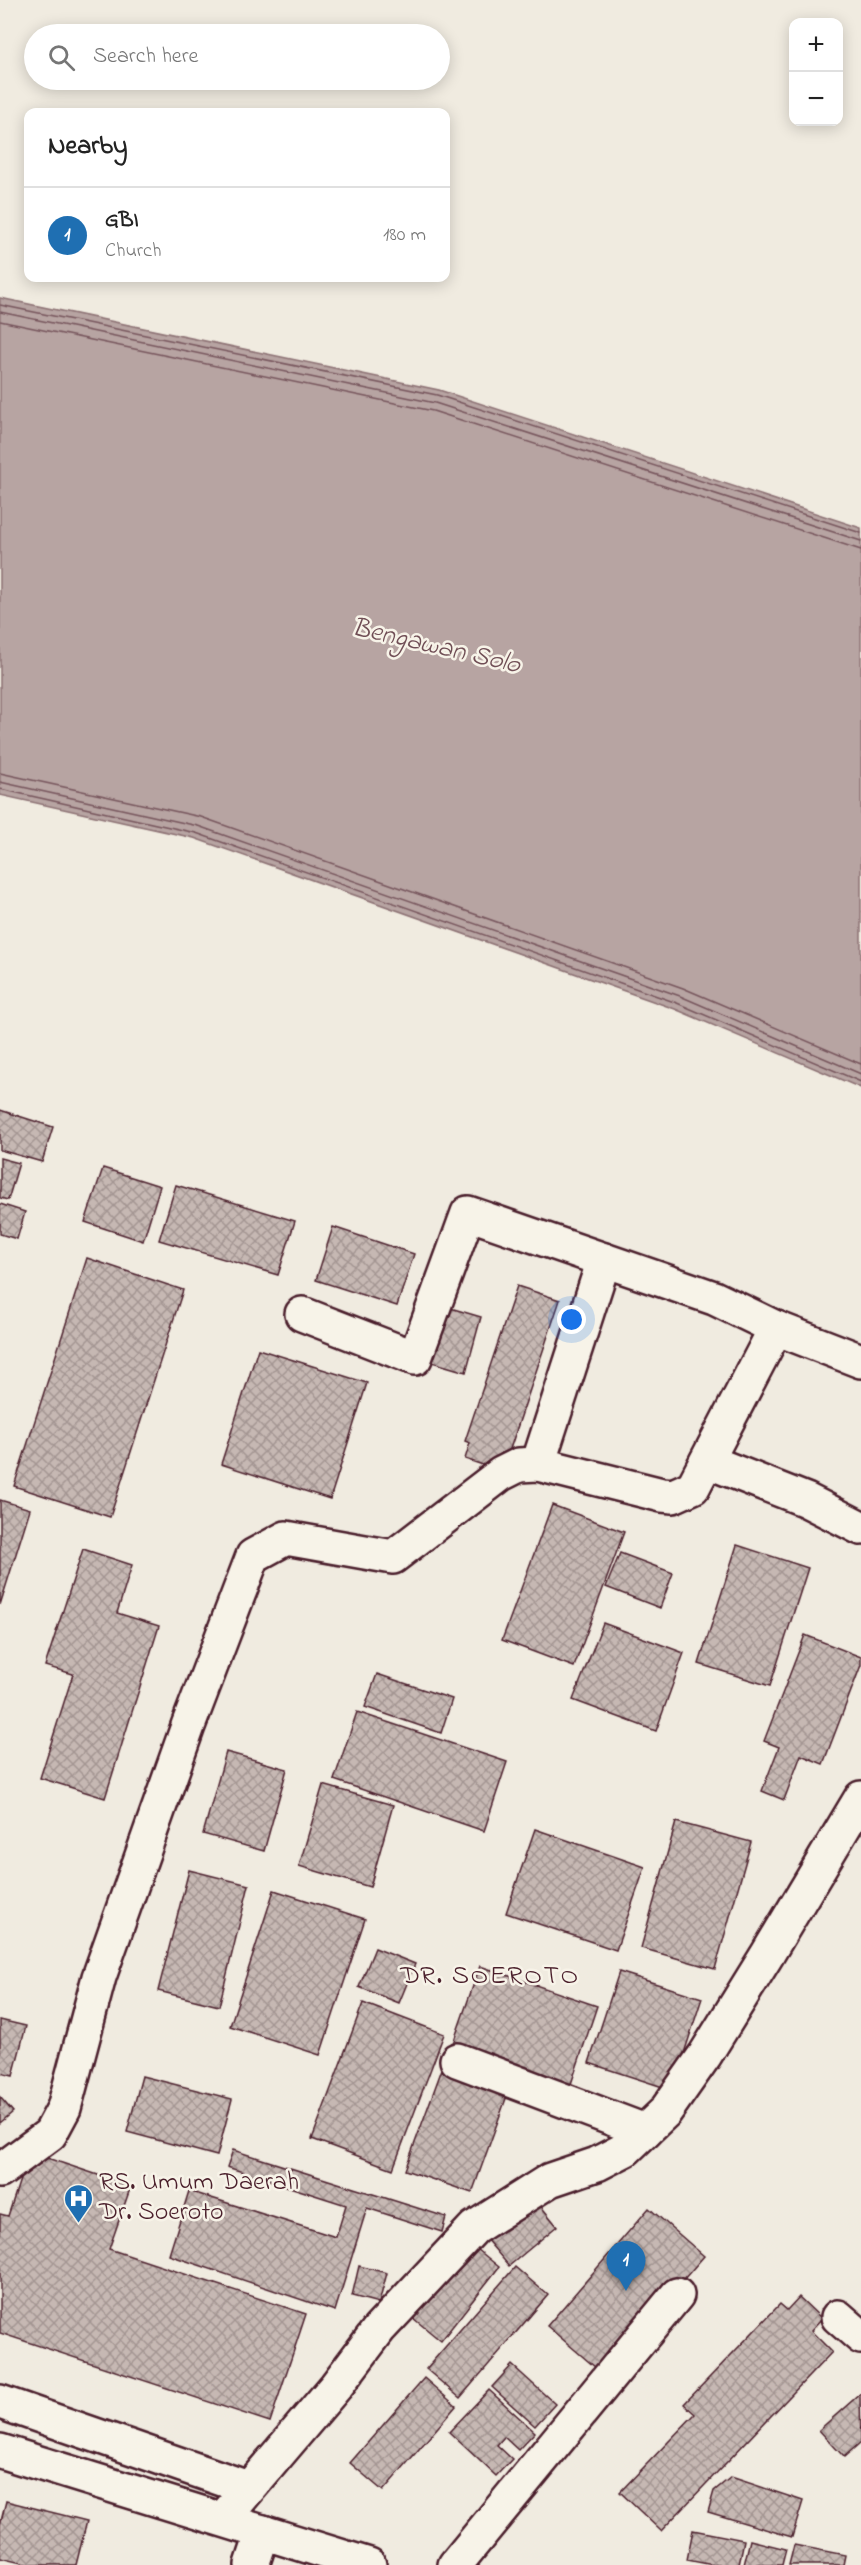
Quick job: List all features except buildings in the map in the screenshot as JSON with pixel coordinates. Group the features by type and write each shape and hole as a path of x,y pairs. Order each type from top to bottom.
{"main road":[{"path":"302,1314 415,1358 468,1213 714,1298 776,1328 861,1361"},
{"path":"538,1464 604,1260"},
{"path":"0,2172 50,2134 64,2108 99,1977 188,1726 254,1556 286,1538 393,1557 501,1474 519,1465 538,1464 673,1496 693,1487 776,1328"},
{"path":"707,1461 806,1500 861,1528"},
{"path":"223,2519 310,2417 379,2329 474,2228 550,2180 597,2164 626,2149 665,2112 705,2055 861,1798"},
{"path":"457,2060 645,2131"},
{"path":"455,2565 677,2295"},
{"path":"0,2402 248,2488"},
{"path":"0,2451 369,2565"},
{"path":"161,2500 178,2463"},
{"path":"252,2565 263,2532"}],"water":[{"name":"Bengawan Solo","path":"0,298 439,390 861,528 861,1088 675,1009 194,838 0,795"}],"place":[{"name":"RS. Umum Daerah Dr. Soeroto","path":"78,2224"},
{"name":"GBI","path":"626,2291"}],"district":[{"name":"DR. SOEROTO","path":"490,1976"}]}
